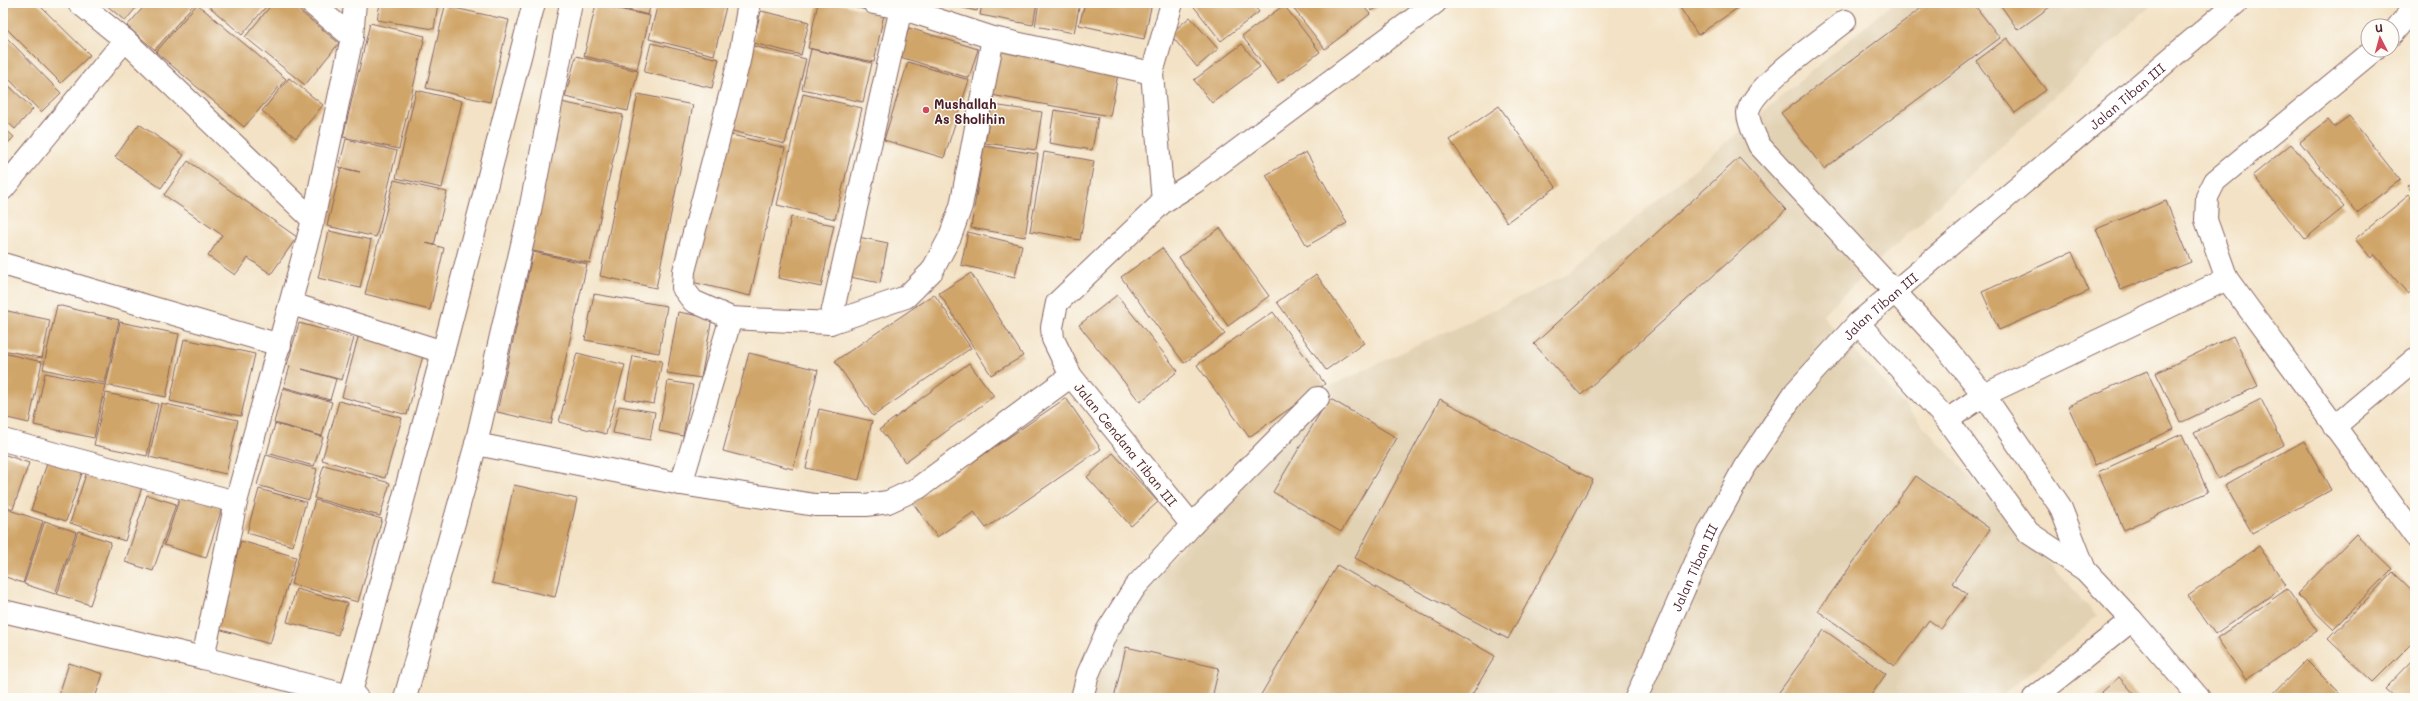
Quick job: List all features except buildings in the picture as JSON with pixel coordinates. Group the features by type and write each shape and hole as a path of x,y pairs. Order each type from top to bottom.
{"street":[{"path":"79,3 125,40 313,220"},
{"path":"312,3 352,37"},
{"path":"203,658 236,502 292,304 313,220 352,37 355,3"},
{"path":"3,611 203,658 353,697 534,3"},
{"path":"405,698 476,444 530,210 571,3"},
{"path":"749,3 739,61 684,272 683,288 693,301 731,318 830,323 906,297 932,270 950,237 961,206 993,38"},
{"path":"874,3 901,8 993,38 1152,73"},
{"path":"1163,202 1152,73 1172,3"},
{"name":"Jalan Cendana Tiban III","path":"1192,525 1071,376 1053,339 1052,326 1058,303 1163,202 1195,182 1435,3"},
{"name":"Jalan Tiban III","path":"1636,698 1710,530 1744,468 1796,391 1858,324 1894,292 2236,3"},
{"path":"2400,24 2415,6"},
{"path":"830,323 901,8"},
{"path":"1845,21 1777,74 1754,99 1748,114 1759,145 1943,344 1984,395 2060,506 2085,570"},
{"path":"3,189 125,40"},
{"path":"2364,58 2215,181 2207,197 2206,220 2227,279 2415,536"},
{"path":"3,264 280,345"},
{"path":"1947,420 1984,395 2227,279"},
{"path":"292,304 443,352"},
{"path":"682,484 731,318"},
{"path":"1858,324 1947,420 2029,533 2085,570 2132,620 2199,698"},
{"path":"2334,427 2415,359"},
{"path":"476,444 682,484 815,505 842,507 888,502 918,488 1071,376"},
{"path":"1082,698 1088,674 1108,631 1134,587 1192,525 1318,398"},
{"path":"3,440 236,502"},
{"path":"2034,698 2132,620"}],"shaded area":[{"path":"1893,3 2153,3 1822,315 2098,617 1999,698 1083,698 1101,636 1324,389 1569,274"}],"place":[{"name":"Mushallah As Sholihin","path":"926,110"}]}
